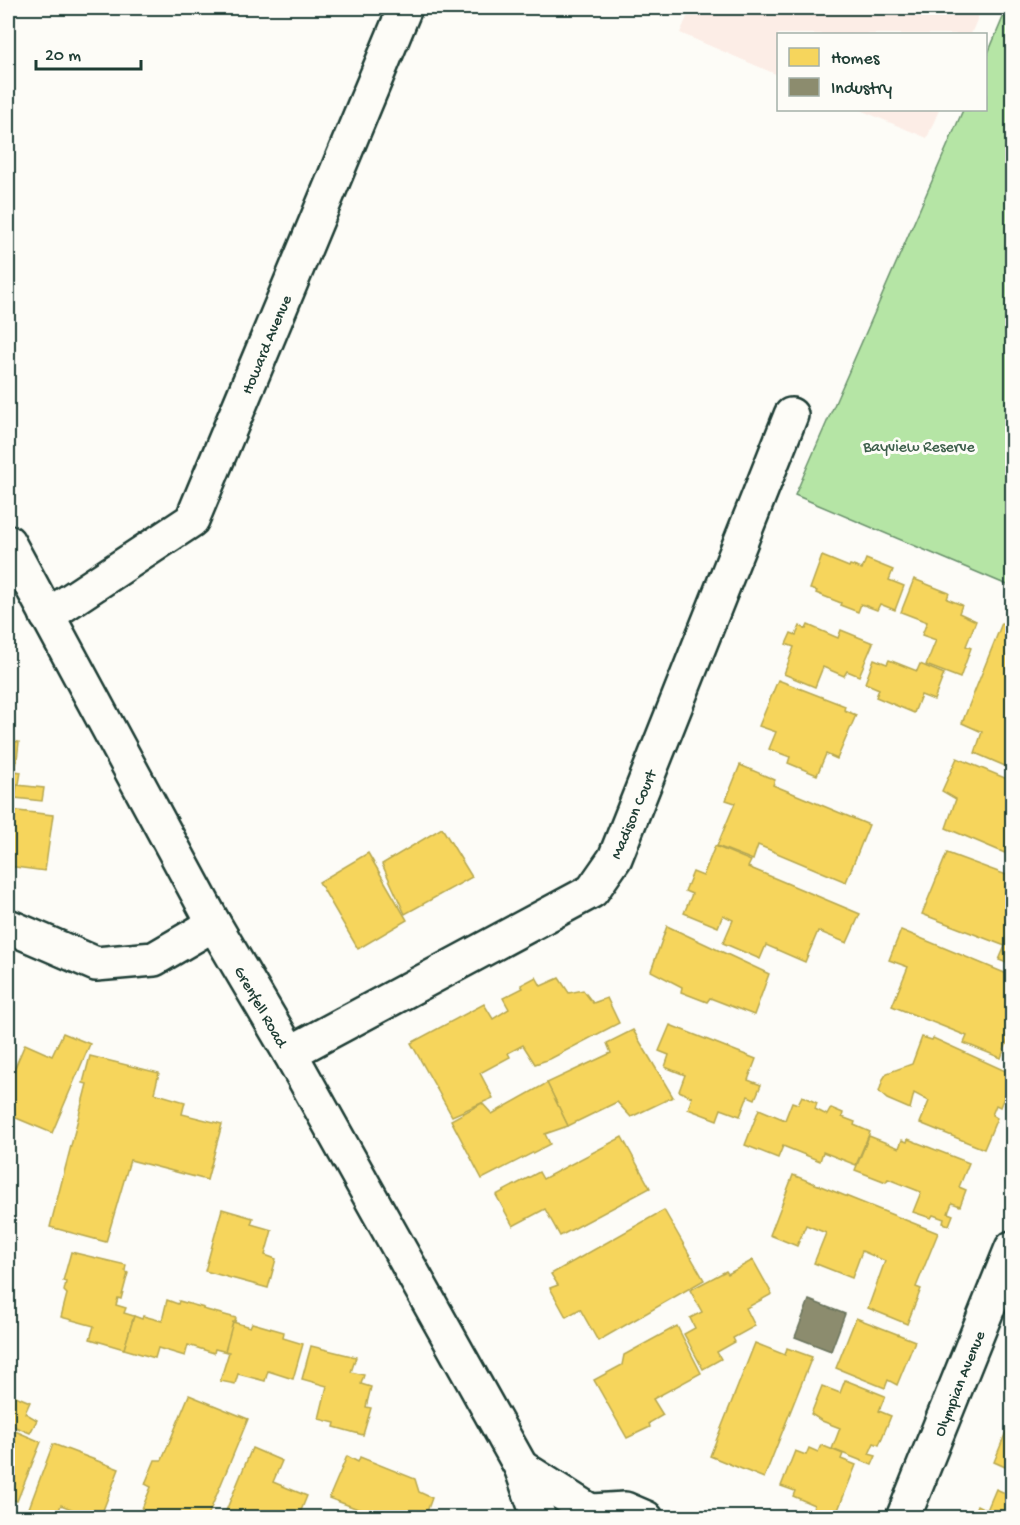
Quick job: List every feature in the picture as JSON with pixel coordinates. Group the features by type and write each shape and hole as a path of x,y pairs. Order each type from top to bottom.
{"street":[{"name":"Howard Avenue","path":"47,616 192,520 405,8"},
{"name":"Madison Court","path":"290,1053 592,891 615,858 791,415"},
{"name":"Grenfell Road","path":"8,542 214,924 290,1053 521,1467 539,1518"},
{"path":"8,927 96,964 154,959 214,924"},
{"name":"Olympian Avenue","path":"903,1518 1012,1248"},
{"name":"Grenfell Road","path":"521,1467 594,1512"},
{"path":"555,1518 566,1510 576,1508 594,1512 625,1509 646,1518"}],"shaded area":[{"path":"691,8 982,8 971,33 777,33 777,75 680,33"},
{"path":"862,111 939,111 927,138"}],"green space":[{"name":"Bayview Reserve","path":"1007,8 1012,8 1012,587 795,495 963,111 987,111 987,56"}],"building: Homes":[{"path":"822,556 849,567 850,565 862,569 866,559 893,570 889,580 904,586 895,610 880,604 877,610 861,604 858,612 810,589"},
{"path":"914,579 949,593 947,599 962,605 959,613 976,621 966,646 971,648 960,678 926,665 936,640 922,635 927,622 901,612"},
{"path":"1002,623 1012,627 1012,676 1009,684 1012,686 1012,769 975,753 982,732 962,723"},
{"path":"808,625 838,638 841,630 873,643 859,676 847,671 844,676 823,667 815,687 784,674 794,647 786,644 791,633 796,635 800,626 806,629"},
{"path":"874,659 887,664 889,660 917,671 920,664 944,674 934,700 921,695 914,713 876,697 879,689 865,683"},
{"path":"778,680 845,706 844,710 856,715 837,759 826,754 817,775 788,763 790,757 769,749 776,732 759,726"},
{"path":"8,740 19,742 16,768 8,767"},
{"path":"957,758 1012,781 1012,856 946,828 956,799 942,791"},
{"path":"740,765 775,780 773,785 869,825 846,882 758,845 753,860 717,846 735,803 726,800"},
{"path":"8,770 21,772 19,784 8,783"},
{"path":"17,785 44,788 42,801 15,798"},
{"path":"8,798 12,799 8,831"},
{"path":"9,810 53,815 45,871 8,866"},
{"path":"442,828 472,877 405,914 382,864"},
{"path":"715,846 751,861 748,867 860,914 847,943 818,931 805,962 766,945 760,959 723,943 733,920 723,915 718,927 684,913 692,894 685,891 693,872 703,876"},
{"path":"368,853 407,920 358,949 319,882"},
{"path":"947,853 1012,877 1012,965 999,960 1005,946 922,914"},
{"path":"667,926 769,974 754,1015 710,998 707,1002 681,992 682,987 651,971"},
{"path":"901,930 1012,976 1012,1033 1001,1058 964,1043 967,1036 892,1006 908,967 889,960"},
{"path":"536,977 541,986 559,978 569,993 583,990 593,1003 607,998 619,1023 550,1059 535,1064 523,1045 508,1053 510,1057 480,1073 493,1098 452,1116 411,1043 484,1004 493,1019 509,1009 503,998 523,988 521,985"},
{"path":"670,1025 756,1059 748,1080 761,1085 755,1099 748,1096 740,1116 721,1109 717,1120 688,1109 692,1097 679,1091 685,1075 665,1067 669,1055 659,1051"},
{"path":"633,1030 673,1097 631,1117 617,1102 568,1126 547,1083 611,1053 607,1043"},
{"path":"63,1033 90,1044 52,1133 9,1115 15,1100 8,1097 8,1084 25,1044 52,1056"},
{"path":"922,1037 932,1040 933,1038 1012,1074 1000,1107 996,1105 992,1115 997,1118 984,1149 920,1123 929,1101 914,1093 910,1109 887,1099 879,1092 887,1073 912,1064"},
{"path":"90,1056 159,1073 154,1093 185,1102 182,1114 222,1124 207,1180 130,1160 106,1242 50,1227 87,1084 83,1083"},
{"path":"547,1083 568,1126 545,1134 550,1144 482,1179 451,1120 482,1103 492,1114"},
{"path":"802,1096 817,1103 815,1109 827,1115 831,1108 843,1113 842,1117 870,1132 856,1165 823,1152 820,1161 783,1146 778,1158 745,1145 759,1109 785,1120 792,1102 798,1104"},
{"path":"869,1136 899,1148 902,1140 907,1142 908,1139 969,1163 959,1187 966,1190 960,1206 952,1203 948,1213 953,1215 949,1225 943,1223 944,1219 933,1215 931,1218 913,1212 921,1192 888,1179 886,1182 855,1170"},
{"path":"622,1137 650,1188 560,1236 545,1209 513,1226 496,1195 539,1172 543,1179"},
{"path":"793,1175 938,1233 916,1287 921,1289 907,1324 868,1308 885,1261 862,1251 852,1278 814,1263 826,1233 806,1225 797,1246 770,1235"},
{"path":"222,1209 253,1218 251,1224 272,1230 265,1255 276,1259 268,1288 205,1271"},
{"path":"664,1210 704,1280 598,1341 580,1309 566,1317 550,1288 558,1285 551,1274"},
{"path":"71,1252 126,1265 125,1271 128,1273 121,1299 118,1298 116,1305 126,1308 124,1313 134,1316 124,1349 90,1339 94,1326 61,1317 67,1294 64,1291 66,1282 63,1281"},
{"path":"753,1260 772,1294 746,1308 755,1326 733,1338 735,1342 717,1352 721,1359 703,1369 684,1334 695,1328 690,1318 702,1312 690,1290 726,1271 728,1274"},
{"path":"167,1300 178,1304 179,1301 236,1318 227,1352 215,1349 214,1353 188,1345 185,1356 158,1348 155,1358 124,1349 134,1316 162,1321"},
{"path":"856,1318 915,1341 897,1385 888,1380 885,1388 836,1368"},
{"path":"233,1322 250,1327 252,1323 284,1332 283,1338 303,1344 293,1379 268,1371 265,1381 238,1374 235,1384 220,1381 229,1352 225,1351"},
{"path":"677,1326 701,1373 653,1399 663,1415 649,1423 650,1427 627,1438 594,1380 622,1365 624,1355"},
{"path":"755,1343 785,1355 787,1348 812,1357 764,1478 710,1456"},
{"path":"311,1346 356,1357 351,1372 364,1375 361,1384 371,1387 366,1407 371,1408 363,1435 334,1427 335,1423 319,1419 327,1386 302,1379"},
{"path":"845,1380 885,1396 879,1411 891,1416 879,1445 874,1443 869,1454 876,1456 872,1465 832,1449 840,1428 811,1414 822,1386 840,1393"},
{"path":"8,1393 30,1402 25,1413 37,1420 30,1433 8,1424"},
{"path":"189,1395 248,1419 207,1518 138,1518 151,1487 145,1484 155,1460 162,1460"},
{"path":"1008,1427 1012,1428 1012,1470 994,1462"},
{"path":"8,1428 41,1442 17,1501 8,1498"},
{"path":"53,1444 119,1469 100,1518 94,1518 61,1505 56,1518 29,1508"},
{"path":"821,1445 843,1454 841,1459 856,1465 836,1515 831,1513 829,1518 812,1511 814,1505 793,1496 795,1491 781,1486 795,1451 806,1455 809,1448 818,1452"},
{"path":"252,1448 282,1461 273,1482 307,1496 298,1518 223,1518"},
{"path":"347,1456 358,1462 360,1457 415,1479 419,1492 432,1498 426,1518 369,1518 371,1514 329,1498"},
{"path":"996,1489 1012,1496 1012,1518 972,1518 977,1505 987,1510"}],"building: Industry":[{"path":"809,1300 845,1314 831,1351 795,1337"}]}
